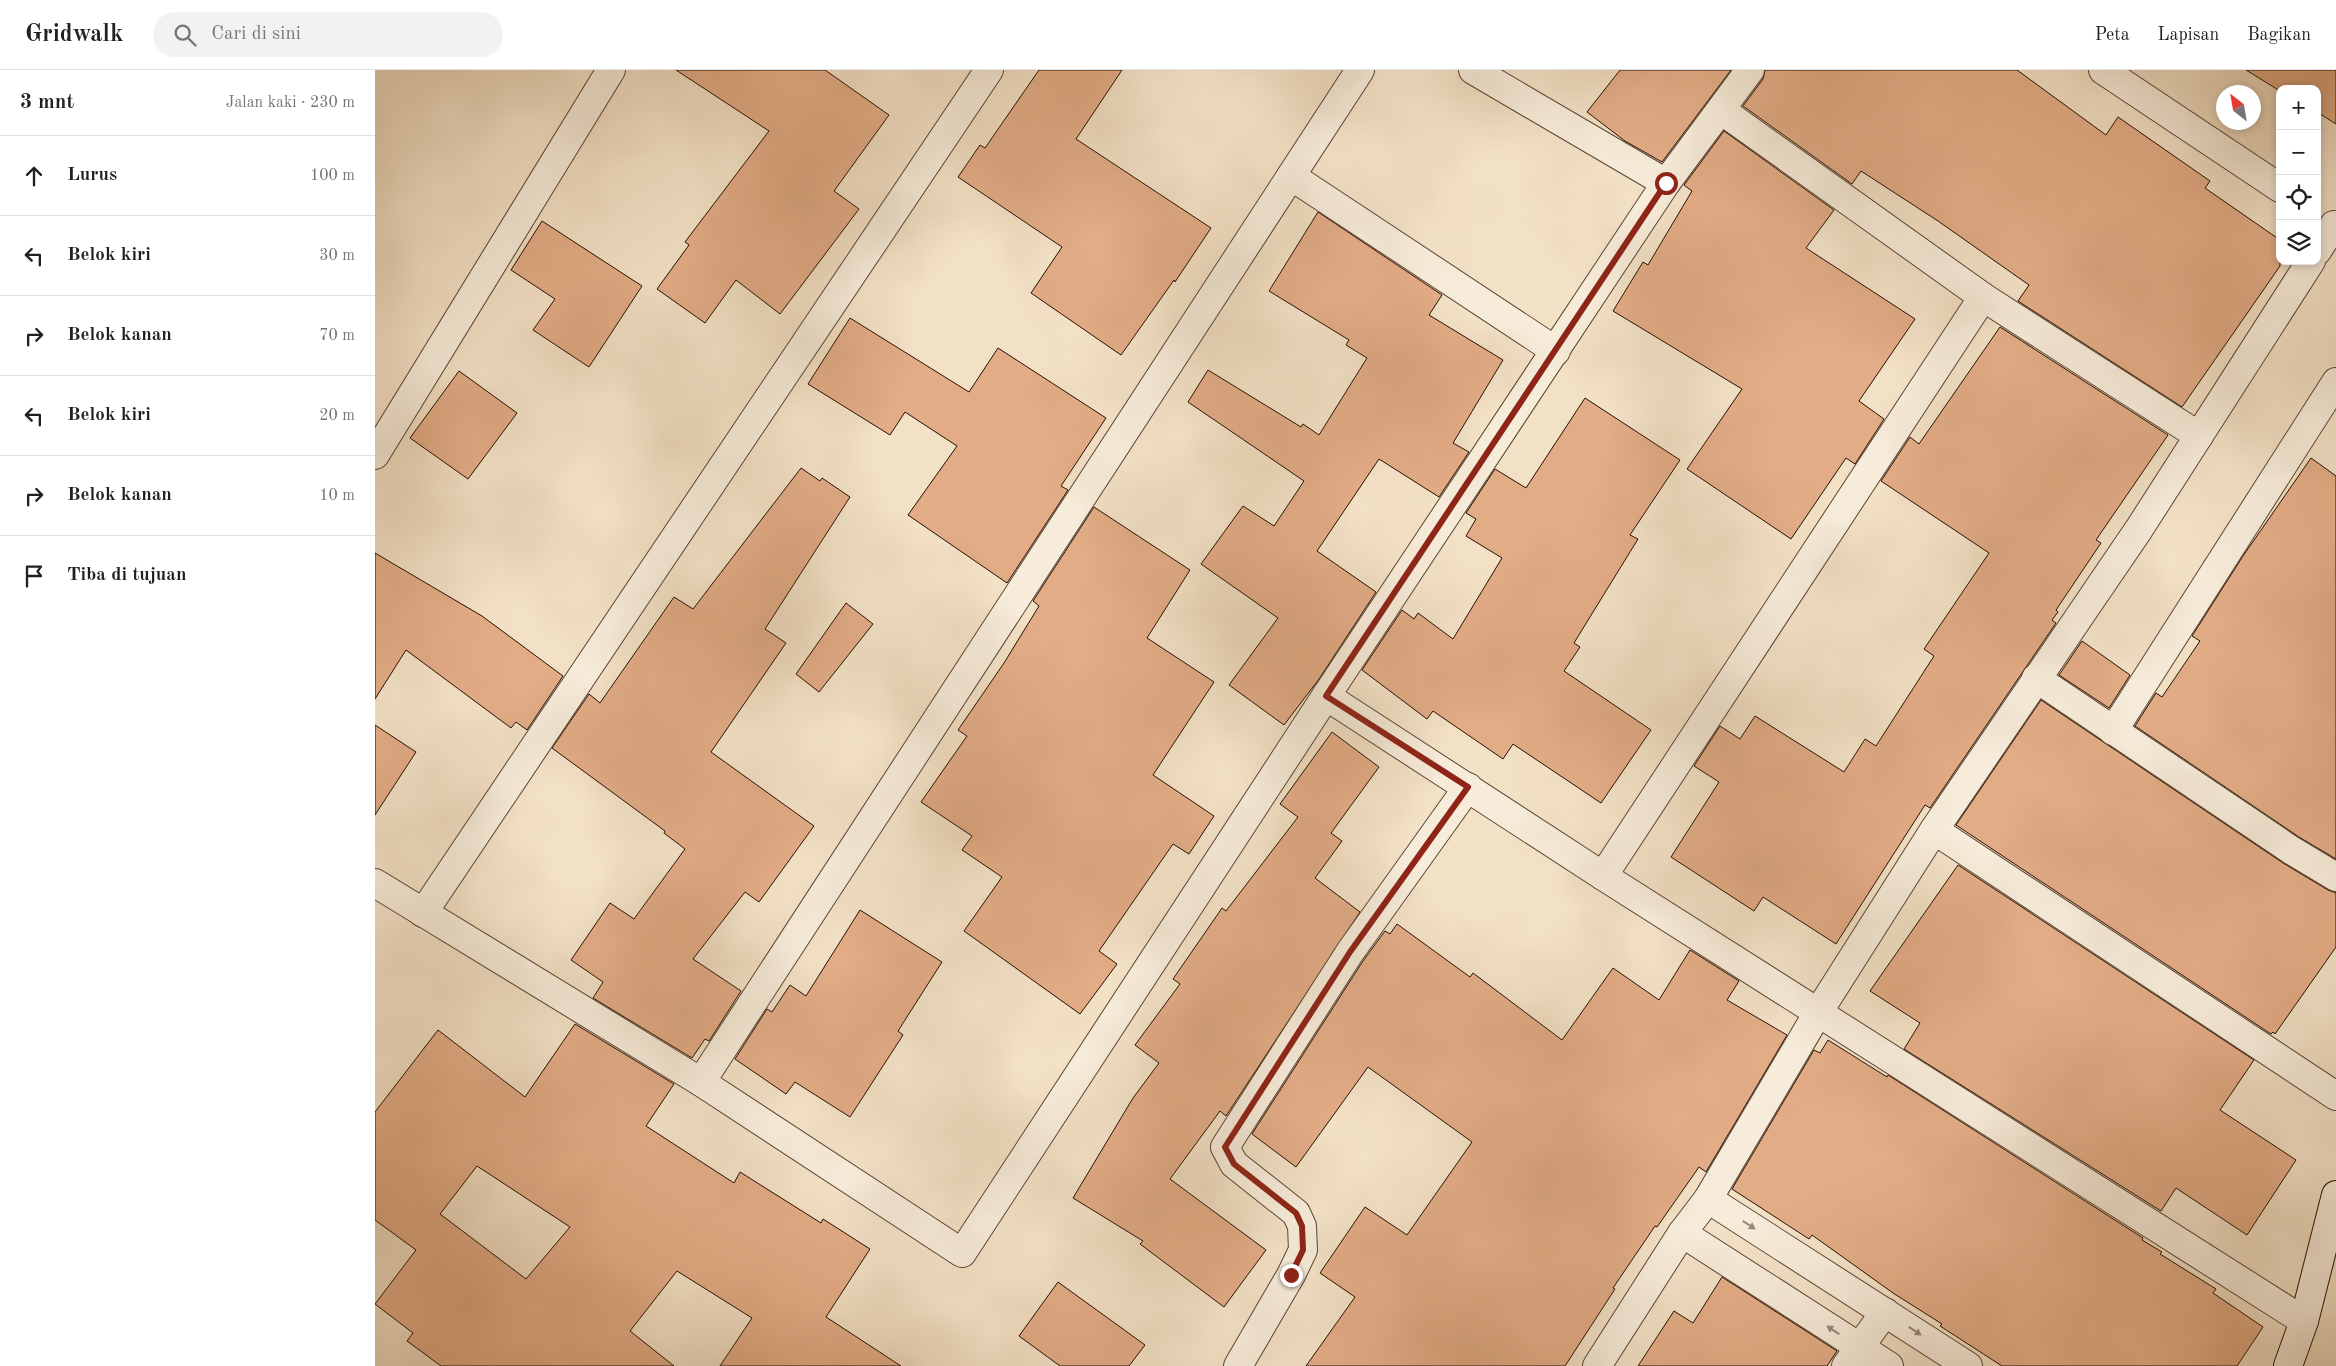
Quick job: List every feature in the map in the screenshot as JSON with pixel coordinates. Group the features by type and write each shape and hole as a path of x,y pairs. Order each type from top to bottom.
{"street":[{"path":"375,455 611,70"},
{"path":"423,913 989,70"},
{"path":"701,1082 1359,70"},
{"path":"1473,70 1666,183"},
{"path":"375,883 701,1082 963,1253 1326,696 1666,183 1750,70"},
{"path":"2103,70 2276,185"},
{"path":"1721,110 1983,297 2199,436"},
{"path":"1291,176 1556,351"},
{"path":"2321,241 2329,221"},
{"path":"1597,1366 1683,1233 1708,1199 1819,1012 1933,830 2139,529 2308,265"},
{"path":"1603,876 1983,297"},
{"path":"2113,731 2336,382"},
{"path":"2036,678 2113,731 2336,877"},
{"path":"1326,696 1603,876 2304,1321"},
{"path":"1238,1366 1291,1275 1303,1250 1302,1226 1296,1213 1234,1164 1225,1147 1350,952 1468,787"},
{"path":"1933,830 2336,1096"},
{"path":"2288,1366 2304,1321 2336,1194"},
{"path":"1708,1199 1968,1366"},
{"path":"1683,1233 1852,1356 1889,1366"},
{"path":"1852,1356 1885,1312"}],"building":[{"path":"676,70 825,70 889,115 834,191 859,209 780,314 736,280 705,323 657,289 689,245 685,242 769,131"},
{"path":"1039,70 1122,70 1076,139 1211,228 1175,282 1174,280 1121,355 1031,293 1062,247 958,177 980,145 985,148"},
{"path":"1620,70 1731,70 1662,162 1625,141 1587,112"},
{"path":"1765,70 2017,70 2106,135 2118,117 2210,181 2205,188 2276,237 2276,265 2280,266 2182,407 2018,301 2029,285 1938,221 1861,171 1852,184 1743,106 1763,79"},
{"path":"2246,70 2336,70 2336,124 2321,115 2321,85 2276,85 2276,89"},
{"path":"1724,131 1834,210 1806,248 1915,319 1859,401 1884,419 1855,464 1846,458 1791,539 1687,469 1742,389 1613,311 1643,262 1648,265 1692,191 1684,185"},
{"path":"1318,212 1442,295 1429,315 1503,360 1453,443 1469,452 1439,497 1379,459 1317,551 1376,592 1319,679 1284,725 1229,685 1278,618 1201,564 1243,506 1274,526 1304,481 1188,402 1208,370 1301,427 1303,424 1319,435 1367,358 1346,345 1349,340 1269,291"},
{"path":"542,221 642,286 589,367 533,330 555,299 511,270"},
{"path":"850,318 969,392 998,348 1106,418 1061,486 1068,490 1007,583 908,515 957,446 905,412 890,435 808,384"},
{"path":"2000,327 2168,435 2096,540 2101,543 2056,610 2058,612 2052,620 2056,623 1930,808 1925,805 1836,944 1763,897 1754,911 1671,857 1719,782 1694,766 1720,726 1740,739 1755,716 1844,772 1865,739 1876,746 1934,656 1924,649 1989,553 1881,481 1910,437 1919,444"},
{"path":"459,371 517,413 468,479 410,438"},
{"path":"1585,398 1680,460 1630,535 1638,539 1574,643 1580,647 1564,671 1651,730 1601,803 1513,744 1503,759 1433,711 1427,719 1362,670 1402,610 1414,619 1418,613 1453,639 1502,558 1466,536 1476,519 1466,513 1495,469 1526,488"},
{"path":"2311,458 2336,476 2336,859 2299,837 2135,726 2156,693 2162,697 2200,641 2192,636 2243,556"},
{"path":"801,468 820,481 822,478 850,497 765,629 786,643 711,752 814,826 759,902 745,892 693,959 741,991 709,1041 705,1039 692,1058 593,998 603,982 571,960 610,903 634,919 685,849 664,833 665,831 552,748 589,694 600,703 674,597 693,609"},
{"path":"1094,507 1190,570 1147,638 1214,682 1153,775 1214,816 1189,854 1173,844 1099,951 1117,964 1080,1014 964,931 1002,877 962,850 972,836 921,802 967,736 958,730 1004,663 1039,606 1033,601"},
{"path":"375,553 482,616 563,676 527,730 516,722 511,728 406,650 375,699"},
{"path":"846,603 873,624 819,692 796,674"},
{"path":"2082,641 2130,675 2109,708 2059,675"},
{"path":"2041,700 2283,863 2336,893 2336,947 2275,1034 2273,1032 2271,1034 1956,825"},
{"path":"375,725 416,752 375,815"},
{"path":"1332,732 1379,767 1331,833 1342,841 1315,878 1360,912 1226,1116 1220,1111 1170,1179 1266,1250 1224,1307 1140,1244 1143,1241 1073,1198 1133,1098 1159,1063 1135,1045 1180,984 1173,979 1222,908 1226,911 1298,817 1280,804"},
{"path":"1958,865 2254,1060 2220,1110 2296,1160 2247,1235 2176,1188 2161,1211 1904,1049 1920,1023 1870,991"},
{"path":"860,910 942,962 898,1031 903,1035 850,1117 795,1082 786,1094 735,1059 767,1009 772,1012 790,985 806,996"},
{"path":"1397,924 1470,977 1473,973 1562,1040 1613,968 1659,1000 1690,950 1739,981 1727,1000 1787,1035 1706,1172 1699,1167 1657,1227 1655,1226 1613,1288 1615,1289 1565,1366 1306,1366 1355,1297 1320,1273 1365,1207 1407,1235 1472,1142 1368,1067 1296,1167 1252,1134 1363,961 1385,931 1390,934"},
{"path":"575,1024 674,1084 646,1126 734,1183 740,1172 821,1223 823,1219 870,1249 826,1317 901,1366 720,1366 752,1318 677,1271 630,1331 674,1366 441,1366 407,1341 413,1333 375,1304 416,1250 375,1220 375,1112 438,1030 525,1097","holes":["477,1166 570,1227 526,1279 440,1214"]},
{"path":"1828,1040 1887,1077 1888,1075 2143,1238 2142,1240 2162,1252 2160,1254 2216,1289 2213,1293 2263,1327 2237,1366 2002,1366 1940,1326 1942,1324 1893,1293 1812,1235 1809,1239 1732,1189 1814,1050 1820,1053"},
{"path":"1722,1277 1837,1351 1827,1366 1638,1366 1674,1311 1693,1323"},
{"path":"1058,1282 1145,1345 1129,1366 1060,1366 1019,1336"}],"route":[{"path":"1291,1275 1303,1250 1302,1226 1296,1213 1234,1164 1225,1147 1234,1130 1350,952 1468,787 1326,696 1666,183"}]}
